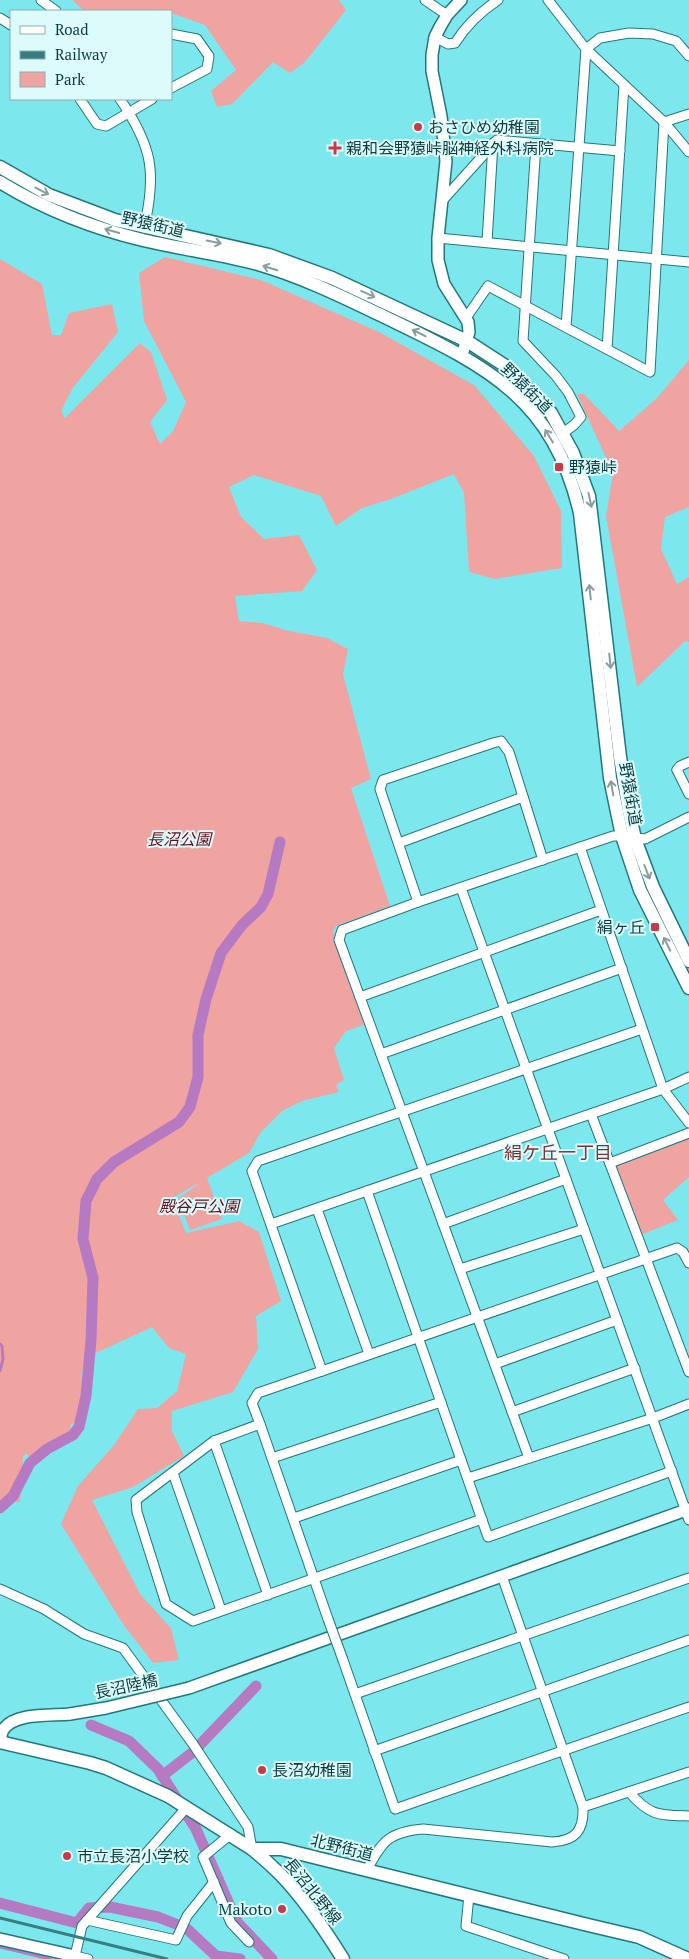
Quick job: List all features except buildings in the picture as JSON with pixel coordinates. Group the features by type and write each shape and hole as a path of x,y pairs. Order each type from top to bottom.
{"main road":[{"name":"野猿街道","path":"0,167 42,192 114,220 247,249 291,262 332,278 467,342 497,360 520,380 551,414 563,433 582,475 591,503 620,757 635,839 653,887 689,961"},
{"name":"野猿街道","path":"0,182 36,202 86,223 144,240 258,264 301,278 462,355 508,387 528,408 551,440 572,483 582,524 610,778 622,836 640,890 689,988"},
{"path":"0,1742 90,1763 145,1785 187,1807 252,1849"},
{"name":"北野街道","path":"252,1849 281,1849 639,1937 688,1959"},
{"name":"長沼北野線","path":"252,1849 281,1875 297,1894 327,1933 343,1959"}],"street":[{"path":"41,0 55,10"},
{"path":"425,0 447,15"},
{"path":"461,0 447,15 435,37 432,71 446,144 438,238 438,260 444,284 466,318 469,326 467,342 462,355"},
{"path":"435,37 448,44 455,43 466,27 482,11 498,0"},
{"path":"548,0 586,49 664,122 689,152"},
{"path":"566,327 586,49 600,38 629,33 653,34 676,41 689,56"},
{"path":"172,34 197,39 209,56 207,69 172,87"},
{"path":"607,349 624,84"},
{"path":"81,100 97,124 106,126 150,100"},
{"path":"121,100 144,138 150,156 151,188 144,228"},
{"path":"664,122 689,114"},
{"path":"466,318 488,286 650,372 664,122"},
{"path":"442,201 497,140 620,151"},
{"path":"487,242 493,143"},
{"path":"536,144 523,341 556,376 568,392 581,417 563,433"},
{"path":"438,238 689,262"},
{"path":"418,902 380,789 383,780 501,741 509,752 543,860"},
{"path":"689,763 680,766 677,770 689,794"},
{"path":"399,843 522,797"},
{"path":"529,1458 339,940 342,930 418,902 613,836 645,839 689,817"},
{"path":"580,848 663,1089 689,1123"},
{"path":"461,888 688,1513"},
{"path":"360,997 602,910"},
{"path":"381,1054 622,968"},
{"path":"322,1371 252,1172 258,1161 642,1029"},
{"path":"271,1224 663,1089 689,1077"},
{"path":"591,1114 689,1372"},
{"path":"610,1163 689,1134"},
{"path":"443,1224 566,1180"},
{"path":"367,1191 488,1537 672,1471"},
{"path":"317,1208 369,1354"},
{"path":"460,1269 584,1229"},
{"path":"689,1264 683,1252 677,1248 258,1393 252,1403 395,1809 689,1707"},
{"path":"495,1364 617,1320"},
{"path":"512,1412 635,1368"},
{"path":"272,1458 441,1402"},
{"path":"468,1478 653,1418 689,1404"},
{"path":"260,1424 214,1441 136,1500 137,1512 166,1604 193,1621 482,1519"},
{"path":"214,1441 268,1595"},
{"path":"294,1518 462,1460"},
{"path":"173,1473 221,1610"},
{"name":"長沼陸橋","path":"0,1718 70,1714 106,1708 189,1688 502,1576 688,1513"},
{"path":"367,1870 378,1848 391,1837 406,1830 423,1829 552,1842 565,1841 577,1834 582,1824 583,1807 502,1576"},
{"path":"355,1694 689,1578"},
{"path":"0,1589 44,1609 84,1634 123,1648 193,1744 248,1827 252,1849"},
{"path":"374,1751 689,1640"},
{"path":"0,1742 3,1731 10,1723 20,1718"},
{"path":"583,1807 689,1772"},
{"path":"629,1792 642,1806 651,1812 665,1816 689,1816"},
{"path":"75,1956 82,1926 187,1807"},
{"path":"231,1834 203,1857 230,1923 249,1942"},
{"path":"87,1920 176,1940 187,1916 214,1882"},
{"path":"469,1895 466,1926 564,1959"},
{"path":"0,1939 61,1956 75,1956 88,1959"}],"green space":[{"path":"72,0 339,0 346,10 305,62 290,73 273,62 232,104 217,107 211,91 236,70 205,25 172,13 172,10 83,10"},
{"path":"165,257 261,280 379,332 474,385 534,456 561,511 562,568 495,579 469,572 464,493 454,474 391,499 362,508 336,526 321,496 254,475 229,487 241,517 264,539 299,535 317,570 302,591 235,596 239,621 263,623 285,630 327,638 348,649 343,674 371,779 351,788 390,906 336,926 333,931 364,1025 346,1031 334,1048 344,1080 336,1085 339,1092 302,1101 282,1111 260,1133 249,1153 207,1178 222,1219 190,1230 178,1199 201,1182 172,1198 186,1233 239,1221 259,1232 281,1301 256,1316 258,1349 233,1392 172,1411 172,1431 184,1456 133,1487 92,1500 140,1594 171,1628 179,1660 153,1663 123,1624 61,1524 78,1486 114,1445 138,1409 157,1408 177,1391 186,1354 169,1348 152,1327 85,1358 81,1378 85,1418 71,1424 70,1431 29,1457 27,1453 23,1456 20,1502 0,1503 0,259 42,284 52,335 61,335 69,313 112,304 118,332 72,389 61,411 65,418 140,343 151,352 167,400 150,422 160,444 173,431 186,402 144,321 139,273"},
{"path":"689,360 689,507 665,517 661,549 677,584 689,577 689,642 685,641 637,687 606,516 613,473 577,394 584,394 619,431 657,398"},
{"path":"689,1133 689,1177 663,1200 678,1220 638,1236 610,1163"}],"waterway":[{"path":"0,1508 13,1496 30,1463 47,1449 73,1435 79,1427 86,1396 91,1340 93,1278 83,1239 86,1201 97,1179 114,1162 179,1122 190,1107 198,1077 198,1035 206,999 221,953 242,925 261,907 268,894 280,842"},
{"path":"0,1344 2,1346 3,1359 0,1371"},
{"path":"162,1776 193,1752 256,1686"},
{"path":"91,1725 129,1741 158,1769 196,1829 237,1922 272,1959"},
{"path":"0,1903 77,1923 89,1908 110,1907 158,1917 186,1928 216,1956 240,1959"},
{"path":"0,1947 50,1959"}],"railway":[{"path":"0,1918 167,1959"}],"place":[{"name":"おさひめ幼稚園","path":"418,127"},
{"name":"親和会野猿峠脳神経外科病院","path":"335,148"},
{"name":"野猿峠","path":"559,467"},
{"name":"絹ヶ丘","path":"655,927"},
{"name":"長沼幼稚園","path":"262,1770"},
{"name":"市立長沼小学校","path":"67,1856"},
{"name":"Makoto","path":"282,1909"}],"district":[{"name":"絹ケ丘一丁目","path":"558,1152"}],"park label":[{"name":"長沼公園","path":"179,839"},
{"name":"殿谷戸公園","path":"199,1206"}]}
